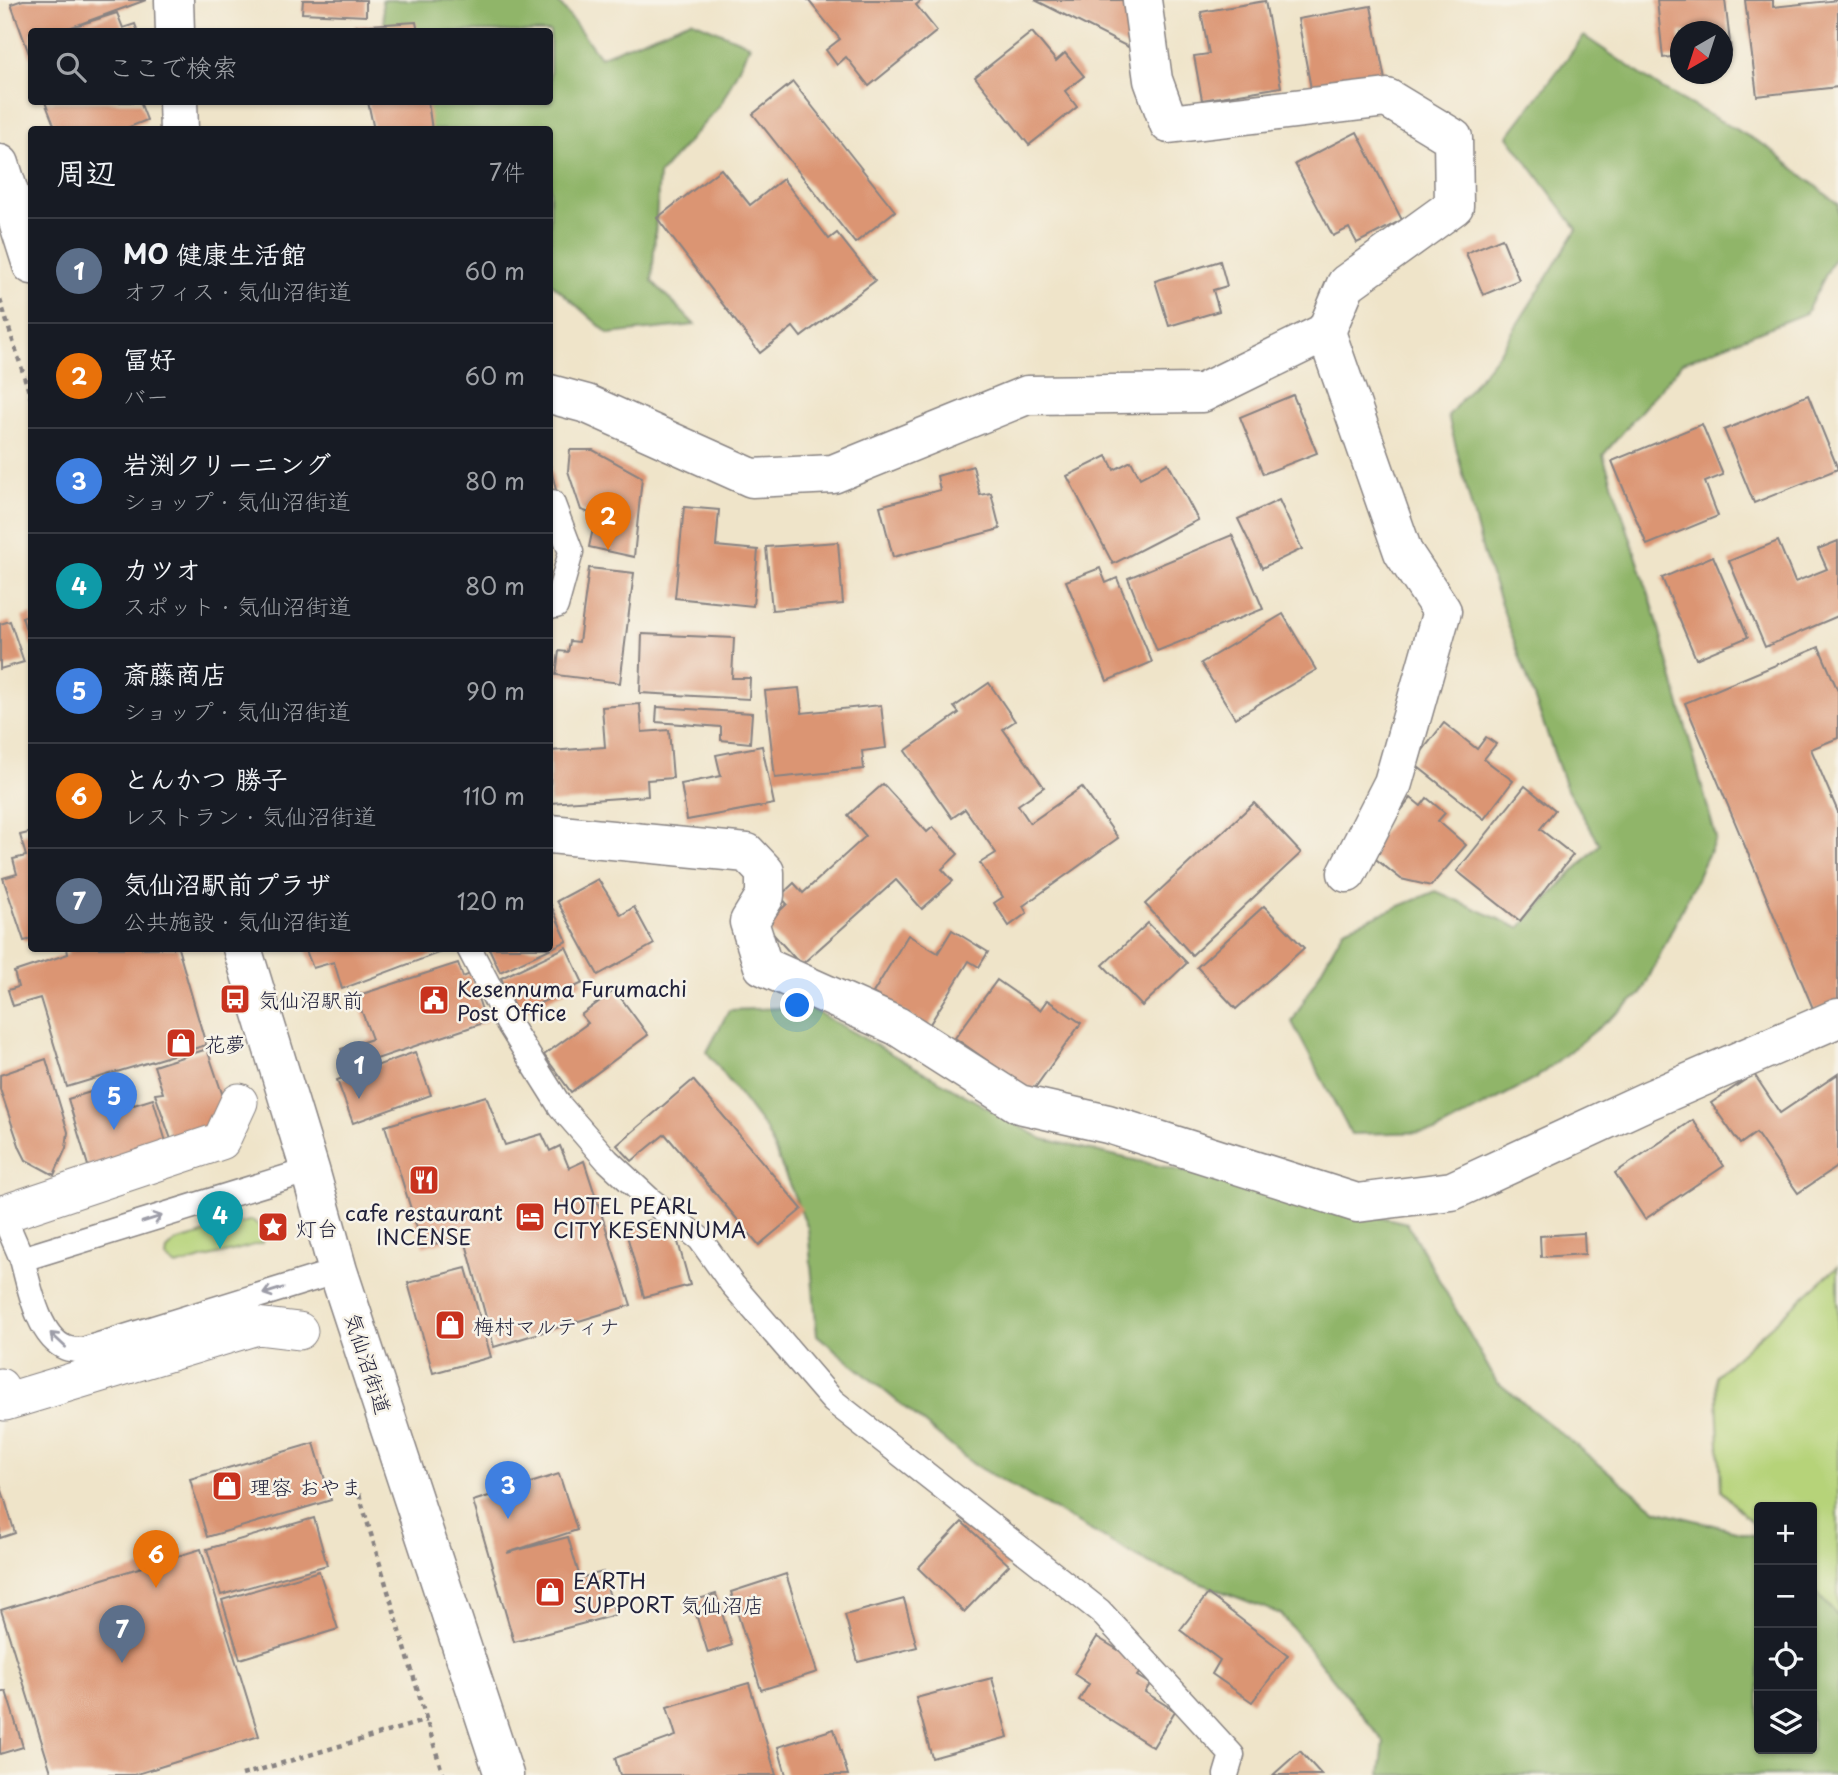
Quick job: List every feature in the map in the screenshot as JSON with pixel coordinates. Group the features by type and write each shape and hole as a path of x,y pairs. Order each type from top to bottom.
{"street":[{"path":"174,0 175,28"},
{"path":"553,395 587,404 752,478 834,474 1027,395 1202,393 1326,331 1346,284 1454,206 1453,138 1387,99 1169,124 1153,80 1142,0"},
{"path":"178,105 179,126"},
{"path":"0,164 28,252"},
{"path":"1326,331 1403,552 1442,611 1393,783 1346,873"},
{"path":"553,834 747,853 765,872 765,896 749,922 763,966 897,1026 1019,1104 1108,1124 1357,1203 1452,1191 1649,1100 1838,1018"},
{"name":"気仙沼街道","path":"243,952 338,1270 504,1775"},
{"path":"1,1212 221,1141 239,1102"},
{"path":"0,1387 5,1402 257,1326 299,1331"}],"lane":[{"path":"553,505 571,552 556,606 553,606"},
{"path":"471,952 508,1023 560,1106 607,1160 649,1199 700,1239 732,1284 833,1401 1100,1611 1232,1755 1227,1775"},
{"path":"22,1259 310,1170"},
{"path":"1,1212 22,1259 36,1313 53,1338 66,1349 83,1350 338,1270"}],"path":[{"path":"0,300 28,388"},
{"path":"358,1493 443,1775"},
{"path":"242,1775 427,1720"}],"green space":[{"path":"382,0 557,0 600,57 691,20 750,45 721,104 659,175 652,281 695,325 609,334 553,285 553,126 397,125 394,105 553,105 553,28 385,28"},
{"path":"1584,36 1662,89 1766,146 1838,204 1838,251 1806,313 1683,362 1603,455 1654,610 1716,838 1641,994 1535,1079 1435,1132 1351,1134 1292,1022 1344,929 1436,891 1519,928 1600,844 1567,790 1484,556 1448,416 1500,352 1577,229 1508,136"},
{"path":"808,1007 1043,1139 1407,1223 1496,1381 1656,1510 1754,1536 1754,1754 1817,1754 1817,1594 1838,1617 1838,1775 1380,1775 1384,1742 1281,1614 1150,1564 973,1464 817,1335 808,1228 766,1130 707,1052 729,1010"},
{"path":"252,1220 262,1228 262,1243 176,1266 166,1258 167,1250 175,1242"},
{"path":"1838,1266 1838,1617 1817,1594 1817,1502 1754,1502 1754,1526 1721,1490 1716,1375"}],"building":[{"path":"23,0 146,0 69,28 28,28 28,51 11,4"},
{"path":"303,0 366,0 366,16 302,13"},
{"path":"808,0 922,0 916,5 937,31 869,86 846,57 837,65 826,50 840,39"},
{"path":"1035,0 1126,0 1136,51"},
{"path":"1657,0 1725,0 1727,21 1670,21 1670,57 1663,58"},
{"path":"1745,0 1773,0 1773,7 1838,0 1838,87 1757,96"},
{"path":"1265,1 1281,87 1202,100 1194,56 1209,54 1201,12"},
{"path":"1371,6 1385,80 1312,94 1298,19"},
{"path":"117,13 123,28 69,28"},
{"path":"416,22 417,28 354,28"},
{"path":"1032,32 1056,61 1065,53 1084,76 1065,91 1077,107 1029,145 975,77"},
{"path":"793,82 895,211 855,243 753,114"},
{"path":"46,105 141,105 147,120 132,126 54,126"},
{"path":"369,105 428,105 431,126 373,126"},
{"path":"1357,132 1402,220 1357,243 1349,228 1333,236 1295,164"},
{"path":"721,169 750,205 783,179 829,239 837,233 875,281 801,337 793,327 760,353 657,218"},
{"path":"1502,238 1519,280 1483,295 1466,253"},
{"path":"1220,261 1227,286 1213,290 1219,311 1169,326 1155,281"},
{"path":"1293,395 1317,453 1263,474 1240,417"},
{"path":"1808,395 1838,469 1754,503 1724,430"},
{"path":"1702,424 1723,475 1705,482 1718,516 1647,545 1612,461"},
{"path":"570,450 593,450 642,477 634,557 589,547 596,515 581,510 568,471"},
{"path":"1107,456 1114,470 1131,461 1140,478 1168,463 1198,520 1113,564 1067,476"},
{"path":"973,466 980,495 991,493 1000,529 893,557 880,506 940,490 937,476"},
{"path":"1279,500 1302,549 1262,568 1238,519"},
{"path":"684,507 719,510 716,546 758,550 753,606 675,598"},
{"path":"1232,535 1263,609 1157,651 1128,578"},
{"path":"1778,541 1795,582 1827,569 1818,549 1838,541 1838,616 1765,647 1729,561"},
{"path":"838,542 843,604 772,610 766,547"},
{"path":"1713,556 1748,637 1696,659 1662,578"},
{"path":"589,568 634,573 620,683 556,675 559,651 568,652 570,641 579,642"},
{"path":"1100,568 1106,583 1117,578 1152,662 1107,681 1066,581"},
{"path":"1283,614 1316,670 1235,718 1201,663"},
{"path":"28,615 28,636 22,617"},
{"path":"10,621 24,662 0,669 0,624"},
{"path":"642,634 734,638 732,678 750,678 749,699 640,693"},
{"path":"1819,647 1838,691 1838,738 1811,749 1838,812 1838,1001 1814,1011 1685,703"},
{"path":"989,683 1015,721 1003,729 1044,787 1018,805 1030,823 1082,787 1118,838 1023,906 1027,913 1009,926 994,903 1003,897 980,863 996,853 965,809 952,818 905,751 959,713 954,707"},
{"path":"799,688 802,713 881,705 886,748 862,751 864,769 775,778 765,691"},
{"path":"640,704 642,732 669,730 673,778 647,780 648,796 553,803 553,751 605,747 602,707"},
{"path":"657,707 752,713 750,743 721,740 721,727 656,722"},
{"path":"1444,723 1477,749 1486,737 1496,744 1484,759 1513,781 1484,819 1413,763"},
{"path":"762,746 774,804 687,820 681,784 721,776 716,755"},
{"path":"883,784 927,832 933,827 958,854 942,869 953,881 922,909 896,880 801,965 765,925 787,904 780,896 794,883 803,893 866,836 848,815"},
{"path":"1525,786 1555,810 1540,829 1573,855 1520,921 1457,871"},
{"path":"1411,798 1421,806 1427,798 1445,813 1438,821 1466,845 1431,886 1401,879 1367,852"},
{"path":"1254,803 1301,853 1192,955 1145,904"},
{"path":"28,833 28,940 24,941 3,878 17,874 13,859 26,856 20,835"},
{"path":"598,879 621,915 634,907 654,944 598,975 557,901"},
{"path":"1264,906 1304,948 1236,1009 1197,967"},
{"path":"553,910 567,941 553,947"},
{"path":"1148,923 1187,963 1142,1006 1103,965"},
{"path":"952,930 988,952 979,967 969,961 928,1027 873,993 908,935 938,953"},
{"path":"566,947 583,983 517,1014 501,978"},
{"path":"179,952 206,1045 67,1087 40,998 13,1006 8,990 18,987 14,972 68,954"},
{"path":"307,952 441,952 342,989 334,962 313,968"},
{"path":"491,952 543,952 500,972"},
{"path":"458,963 463,977 470,974 486,1022 347,1069 341,1049 372,1039 356,996"},
{"path":"997,980 1040,1010 1047,1000 1081,1023 1032,1092 955,1038"},
{"path":"615,990 648,1035 571,1092 544,1055 588,1023 581,1015"},
{"path":"207,1049 225,1102 201,1135 172,1142 155,1094 163,1093 154,1066"},
{"path":"415,1052 431,1095 353,1123 337,1080"},
{"path":"46,1059 68,1132 66,1148 54,1175 26,1160 0,1089 0,1075"},
{"path":"1754,1074 1780,1113 1838,1074 1838,1166 1798,1193 1756,1133 1740,1144 1711,1103"},
{"path":"693,1080 802,1209 759,1245 665,1134 632,1161 617,1145"},
{"path":"126,1081 134,1105 153,1099 167,1145 89,1169 68,1099"},
{"name":"HOTEL PEARL CITY KESENNUMA","path":"486,1096 505,1145 542,1134 550,1151 560,1146 569,1168 584,1161 631,1305 494,1347 464,1236 423,1247 385,1126"},
{"path":"1693,1120 1724,1166 1645,1219 1615,1173"},
{"path":"650,1220 678,1242 690,1285 644,1297 625,1228"},
{"path":"1584,1233 1585,1254 1541,1257 1540,1236"},
{"path":"466,1268 491,1357 433,1373 408,1283"},
{"path":"314,1443 331,1500 207,1537 190,1479"},
{"path":"559,1474 577,1530 507,1553 568,1537 580,1578 603,1572 615,1615 514,1642 473,1501"},
{"path":"0,1484 15,1533 0,1538"},
{"path":"314,1518 327,1565 221,1595 207,1549"},
{"path":"962,1522 1009,1565 964,1612 918,1568"},
{"path":"201,1549 259,1736 134,1775 52,1775 1,1610"},
{"path":"319,1571 338,1629 240,1659 222,1600"},
{"path":"786,1574 817,1672 761,1690 731,1592"},
{"path":"716,1594 732,1645 708,1653 692,1601"},
{"path":"1208,1594 1288,1655 1252,1702 1212,1674 1220,1660 1180,1630"},
{"path":"904,1599 917,1647 858,1662 845,1615"},
{"path":"1097,1637 1144,1666 1137,1676 1150,1684 1145,1692 1175,1711 1153,1747 1079,1700 1089,1684 1074,1674"},
{"path":"992,1678 1008,1737 932,1758 916,1698"},
{"path":"749,1683 776,1775 620,1775 615,1758 676,1736 667,1707"},
{"path":"6,1691 23,1747 0,1754 0,1693"},
{"path":"834,1729 848,1775 786,1775 778,1747"},
{"path":"1300,1751 1322,1775 1273,1775"}],"place":[{"name":"冨好","path":"608,550"},
{"name":"気仙沼駅前","path":"235,999"},
{"name":"Kesennuma Furumachi Post Office","path":"434,1000"},
{"name":"花夢","path":"181,1043"},
{"name":"MO 健康生活館","path":"359,1099"},
{"name":"斎藤商店","path":"114,1130"},
{"name":"cafe restaurant INCENSE","path":"424,1180"},
{"name":"HOTEL PEARL CITY KESENNUMA","path":"530,1217"},
{"name":"灯台","path":"273,1227"},
{"name":"カツオ","path":"220,1249"},
{"name":"梅村マルティナ","path":"450,1325"},
{"name":"理容 おやま","path":"227,1486"},
{"name":"岩渕クリーニング","path":"508,1519"},
{"name":"とんかつ 勝子","path":"156,1588"},
{"name":"EARTH SUPPORT 気仙沼店","path":"550,1592"},
{"name":"気仙沼駅前プラザ","path":"122,1663"}]}
